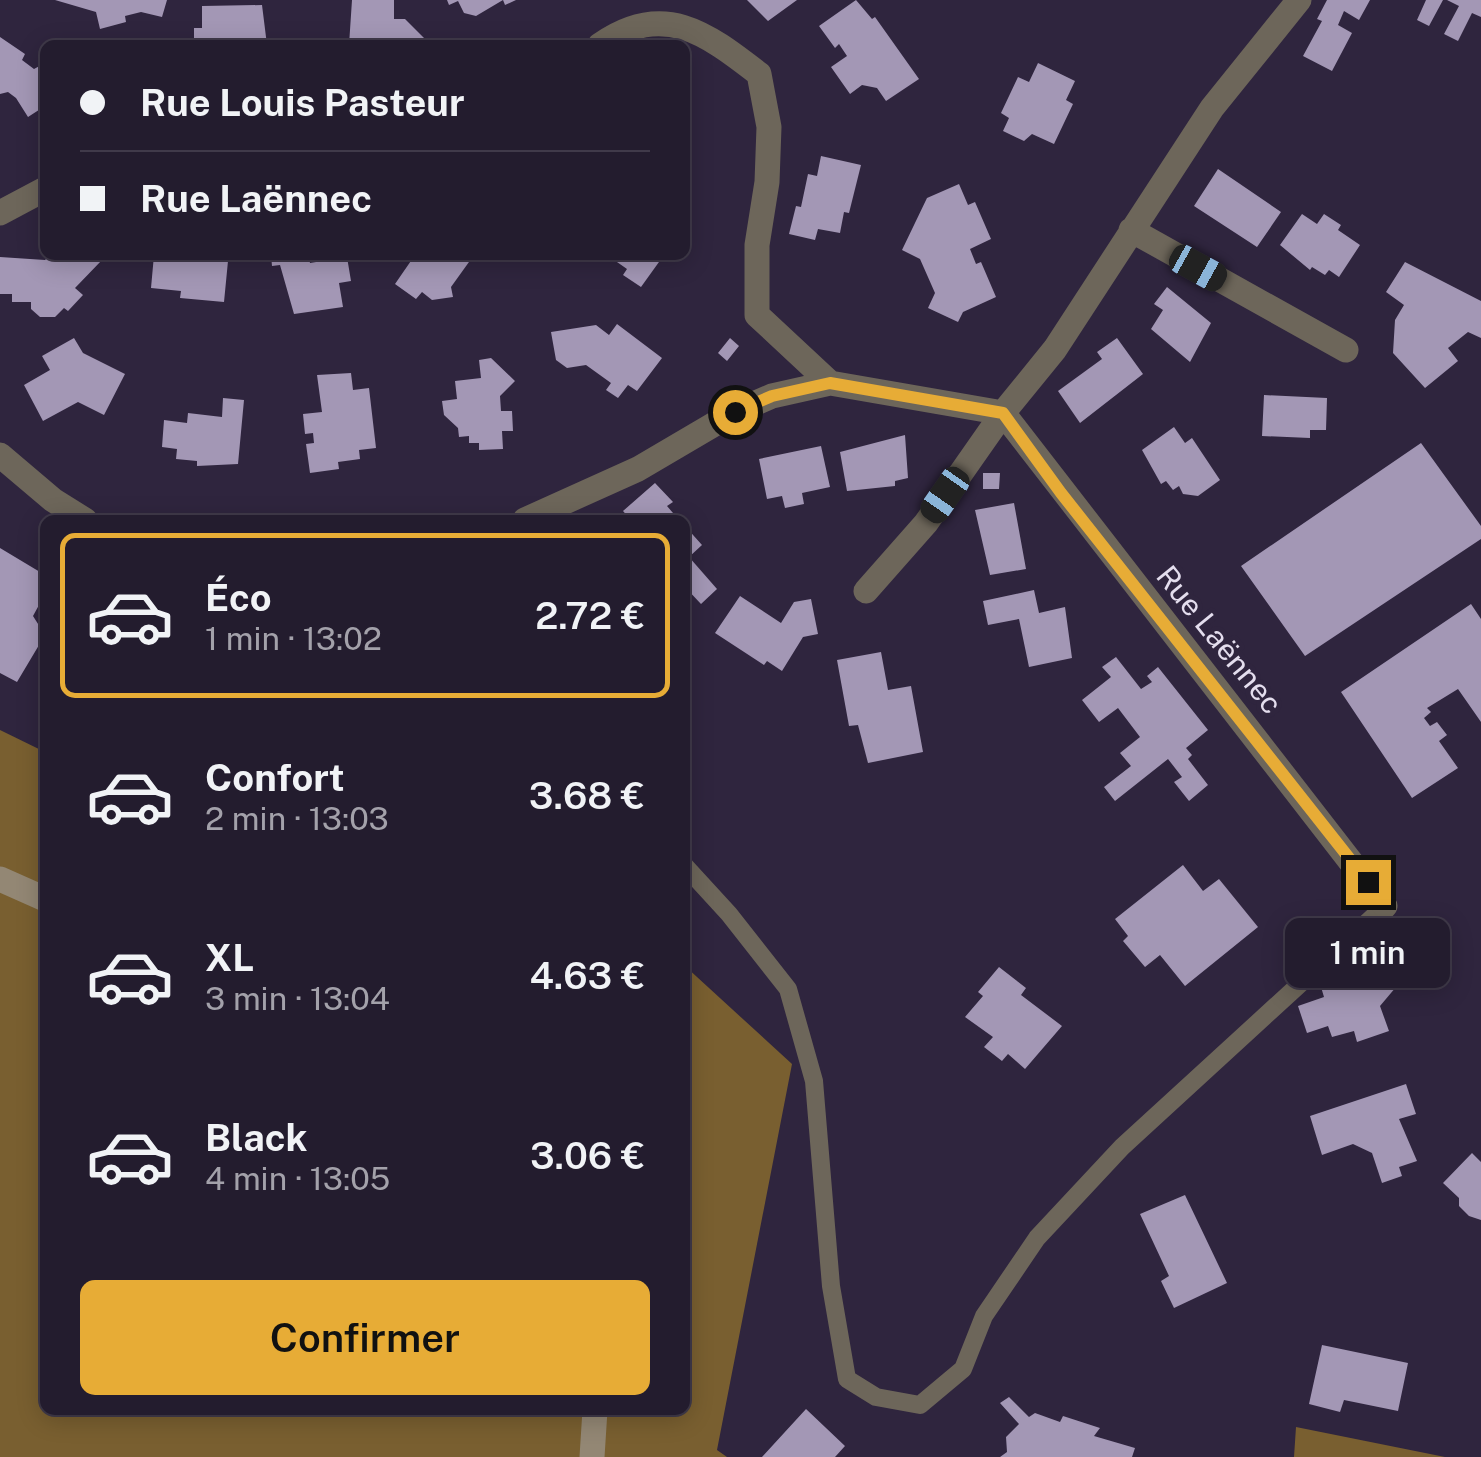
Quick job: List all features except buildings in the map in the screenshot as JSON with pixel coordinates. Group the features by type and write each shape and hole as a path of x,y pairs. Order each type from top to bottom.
{"main road":[{"path":"0,879 40,897"},
{"path":"592,1457 595,1415"}],"street":[{"path":"866,590 926,522 1003,413 1056,349 1212,108 1299,0"},
{"path":"612,40 651,23 680,24 708,35 759,74 769,128 767,182 758,245 758,315 830,383"},
{"path":"0,213 40,192"},
{"path":"1131,230 1346,350"},
{"path":"536,515 638,470 735,412 772,396 830,383 1003,413"},
{"name":"Rue Laënnec","path":"1003,413 1061,493 1386,906"},
{"path":"0,455 77,515"}],"lane":[{"path":"690,871 788,989 814,1081 831,1286 848,1379 876,1398 920,1405 963,1369 984,1316 1037,1238 1122,1146 1386,906"}],"shaded area":[{"path":"0,730 40,750 40,1415 690,1415 690,971 792,1064 717,1450 727,1457 0,1457"},
{"path":"1296,1427 1445,1457 1294,1457"}],"route":[{"path":"735,412 772,396 830,383 1003,413 1061,493 1368,882"}]}
